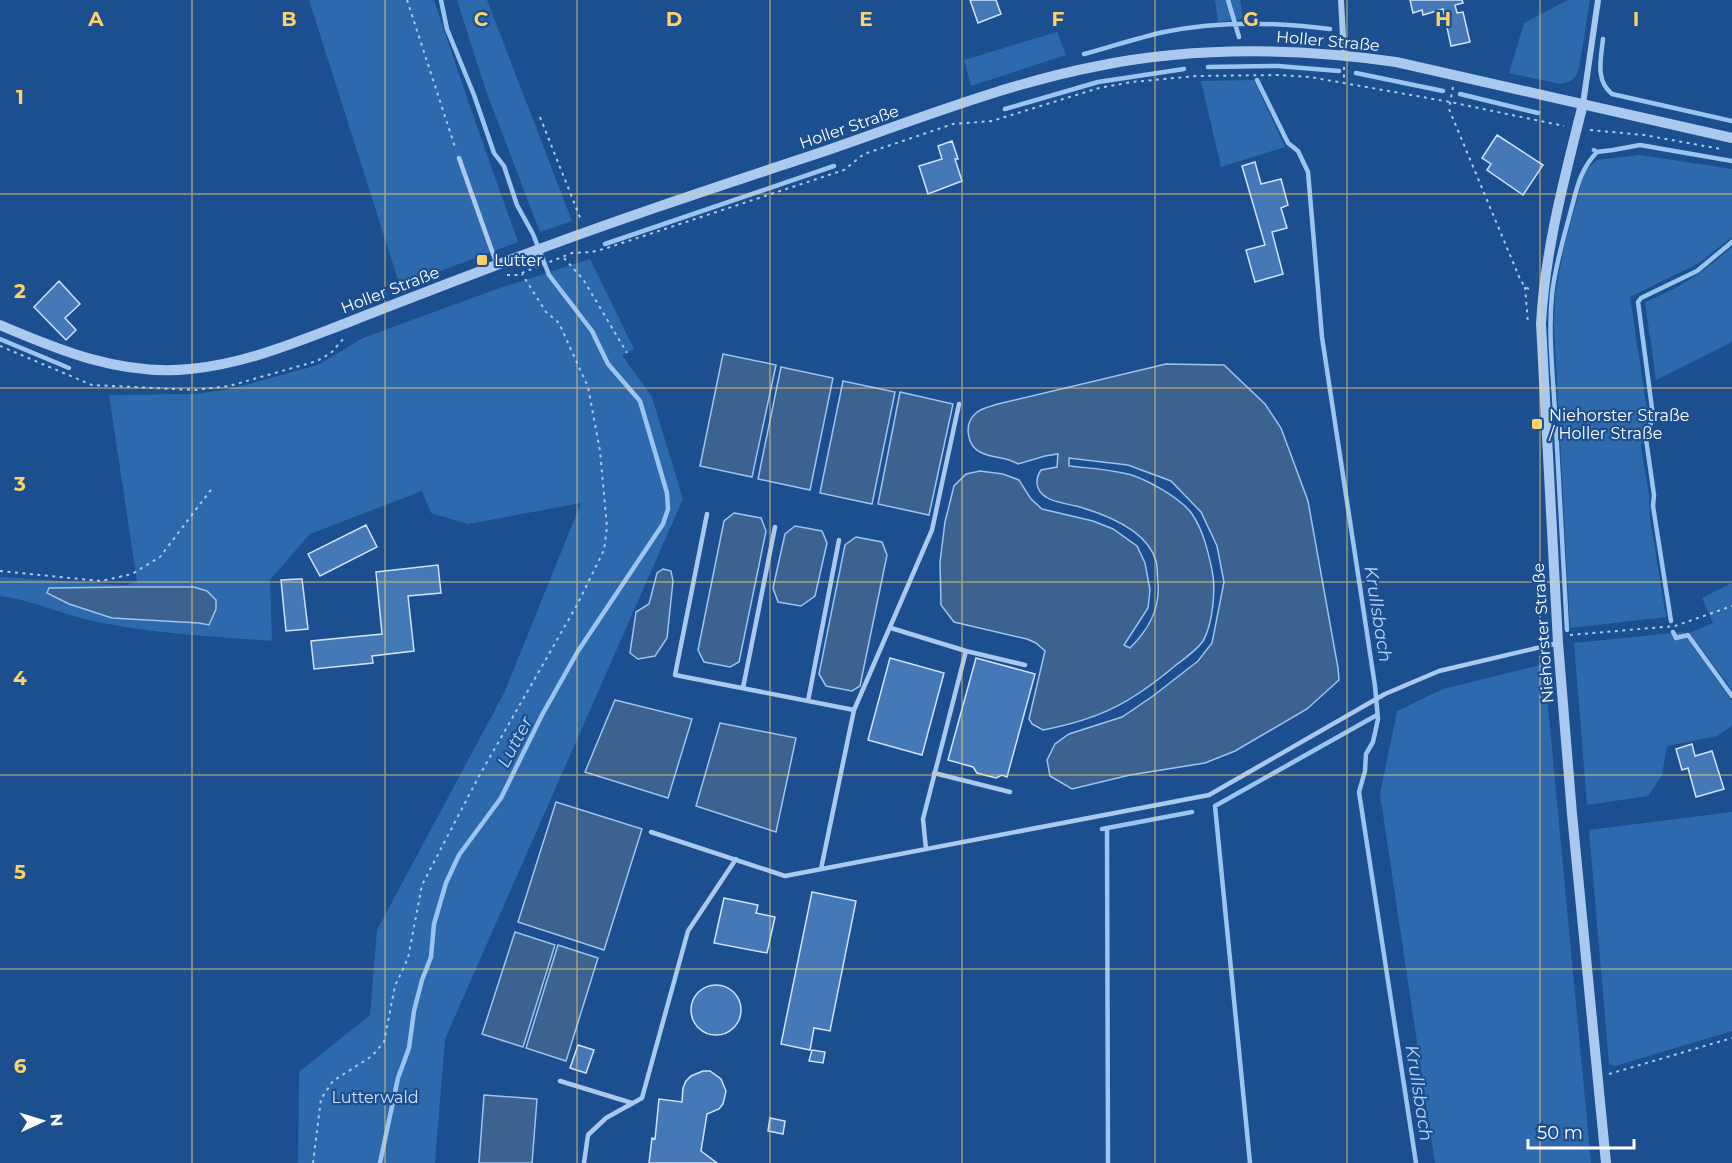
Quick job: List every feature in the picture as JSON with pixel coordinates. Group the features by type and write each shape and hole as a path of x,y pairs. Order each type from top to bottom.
{"street":[{"path":"1341,0 1344,55"},
{"path":"1583,104 1598,0"},
{"name":"Holler Straße","path":"0,325 79,356 116,366 187,369 224,364 259,355 586,233 944,111 1066,73 1126,61 1194,53 1289,51 1396,62 1732,138"},
{"name":"Niehorster Straße","path":"1583,104 1570,152 1543,291 1541,358 1558,639 1572,814 1606,1163"}],"lane":[{"path":"459,159 497,265"},
{"path":"821,869 854,710 933,530 959,404"},
{"path":"706,514 675,675 854,710"},
{"path":"743,688 775,527"},
{"path":"808,701 839,540"},
{"path":"891,628 966,651 1025,665"},
{"path":"651,832 786,876 1209,795 1385,694 1439,671 1558,639"},
{"path":"926,849 922,819 966,651"},
{"path":"934,773 1010,792"},
{"path":"584,1163 588,1135 606,1118 642,1098 688,931 736,860"},
{"path":"560,1081 632,1104"}],"path":[{"path":"407,0 459,159"},
{"path":"502,277 522,274 572,253 608,248 844,170 864,154 953,124 992,121 1080,94 1132,82 1196,76 1310,77 1577,128 1644,135 1721,150"},
{"path":"1450,102 1449,109 1520,279 1525,287 1543,291"},
{"path":"540,117 586,233"},
{"path":"564,258 583,279 627,353"},
{"path":"313,1163 321,1099 333,1081 372,1056 384,1042 396,986 408,958 422,885 479,776 577,605 604,550 607,527 601,462 595,416 588,387 559,323 546,312 522,274"},
{"path":"0,571 101,581 132,574 160,557 213,487"},
{"path":"1558,639 1675,626 1732,606"},
{"path":"1597,1077 1732,1038"}],"green space":[{"path":"309,0 434,0 518,242 400,286"},
{"path":"457,0 487,0 572,221 540,232 486,91"},
{"path":"1215,0 1240,0 1243,19 1218,22"},
{"path":"1568,0 1590,0 1579,69 1574,78 1560,84 1509,73 1524,23"},
{"path":"1057,32 1066,55 971,86 964,60"},
{"path":"1254,80 1285,147 1221,167 1201,81"},
{"path":"1640,155 1732,169 1732,237 1699,263 1630,297 1648,417 1641,447 1666,617 1570,628 1554,326 1555,295 1564,247 1585,171 1597,160"},
{"path":"1732,247 1732,342 1656,380 1645,302 1691,279"},
{"name":"Lutterwald","path":"590,259 634,349 622,355 652,397 683,499 445,1039 435,1163 298,1163 299,1072 370,1015 377,930 504,693 581,503 468,524 431,513 422,491 310,534 270,580 272,641 163,632 86,619 0,596 0,577 126,585 137,581 109,395 195,394 230,389 318,365 363,338 494,290","holes":["194,587 208,625 112,618 69,604 47,592 49,588"]},
{"path":"1732,583 1732,690 1690,633 1713,623 1702,598"},
{"path":"1683,632 1732,701 1732,726 1717,736 1667,746 1662,775 1648,796 1587,805 1574,643"},
{"path":"1544,664 1591,1163 1435,1163 1380,794 1397,711 1443,689"},
{"path":"1732,812 1732,1031 1615,1066 1609,1064 1589,830"}],"shaded area":[{"path":"723,354 776,365 752,477 700,466"},
{"path":"1166,364 1224,365 1265,404 1281,428 1308,501 1339,680 1307,709 1235,751 1205,763 1130,775 1072,789 1050,776 1047,760 1055,744 1069,734 1122,717 1198,661 1212,643 1224,582 1217,546 1201,512 1171,481 1128,465 1069,458 1069,466 1116,472 1140,478 1170,495 1187,508 1199,527 1207,548 1214,596 1206,634 1200,645 1190,654 1144,690 1114,708 1082,721 1043,730 1032,724 1029,719 1045,651 1027,639 954,622 941,605 940,562 945,522 954,486 966,474 980,471 1003,474 1019,480 1031,499 1042,509 1093,521 1113,529 1137,546 1145,563 1150,590 1148,608 1124,645 1130,648 1152,619 1157,602 1156,561 1144,540 1112,519 1087,509 1052,500 1042,494 1037,484 1039,473 1041,470 1057,467 1058,454 1018,464 977,450 970,441 968,429 969,423 978,411 987,407"},
{"path":"781,367 833,378 810,490 758,479"},
{"path":"843,381 895,392 872,504 820,493"},
{"path":"900,392 953,404 929,515 878,504"},
{"path":"734,513 761,518 766,531 739,662 730,667 704,662 698,650 724,521"},
{"path":"795,526 822,531 827,543 815,596 801,606 778,602 773,588 785,534"},
{"path":"856,537 882,542 887,555 860,686 852,691 826,686 819,674 845,545"},
{"path":"663,569 671,571 673,581 667,638 655,656 638,659 630,653 636,612 649,604 657,573"},
{"path":"194,587 207,591 216,600 216,609 209,625 112,618 69,604 47,593 49,588"},
{"path":"615,700 692,719 668,798 585,772"},
{"path":"720,723 796,738 776,832 696,806"},
{"path":"556,802 642,829 604,950 518,922"},
{"path":"515,932 555,945 523,1047 482,1034"},
{"path":"558,945 598,958 566,1061 526,1048"},
{"path":"484,1095 537,1099 532,1163 479,1163"}],"building":[{"path":"970,0 996,0 1001,14 978,23"},
{"path":"1410,0 1462,0 1463,3 1455,5 1457,13 1463,12 1470,42 1451,46 1443,9 1423,15 1422,10 1413,13"},
{"path":"1497,135 1543,165 1523,195 1487,170 1491,164 1482,158"},
{"path":"952,141 962,181 928,194 919,166 942,159 938,146"},
{"path":"1255,162 1261,184 1281,179 1288,205 1281,208 1287,228 1272,232 1283,274 1255,282 1246,250 1265,245 1242,166"},
{"path":"59,281 80,304 65,318 76,330 66,340 34,307"},
{"path":"366,525 377,547 320,576 308,554"},
{"path":"438,565 441,593 408,596 414,651 372,656 373,663 314,669 311,641 382,634 376,572"},
{"path":"302,579 308,629 286,631 281,580"},
{"path":"890,658 944,673 922,755 868,740"},
{"path":"976,658 1035,674 1007,777 1002,775 996,778 977,773 973,767 948,760"},
{"path":"1692,744 1695,756 1712,751 1724,789 1696,797 1688,768 1682,770 1676,749"},
{"path":"812,892 856,901 830,1031 814,1028 810,1050 781,1044"},
{"path":"724,898 758,905 756,913 775,917 767,953 714,943"},
{"path":"711,985 721,985 734,992 741,1005 741,1015 734,1028 721,1035 711,1035 702,1031 695,1024 691,1015 691,1005 695,996 702,989"},
{"path":"578,1045 594,1050 586,1073 570,1068"},
{"path":"812,1050 825,1052 823,1063 809,1061"},
{"path":"703,1071 710,1071 721,1079 726,1091 723,1104 719,1109 707,1114 701,1151 717,1163 649,1163 652,1138 655,1139 659,1099 682,1102 686,1081"},
{"path":"770,1118 785,1121 783,1134 768,1131"}],"waterway":[{"name":"Lutter","path":"380,1163 398,1078 409,1048 414,1011 431,957 434,924 446,883 459,855 501,798 542,715 578,651 663,524 668,509 667,493 640,401 608,364 592,331 549,275 533,234 517,205 504,166 494,153 474,95 447,29 441,0"},
{"name":"Krullsbach","path":"1228,0 1239,37"},
{"path":"1084,54 1184,28 1226,24 1268,24 1330,29"},
{"path":"1603,39 1601,76 1612,94 1732,121"},
{"path":"1208,67 1278,66 1339,71"},
{"path":"1005,109 1098,82 1184,69"},
{"path":"1356,73 1443,91"},
{"name":"Krullsbach","path":"1257,80 1288,143 1298,151 1308,172 1322,337 1375,686 1378,719 1373,742 1366,754 1365,771 1359,792 1416,1163"},
{"path":"1460,94 1538,113"},
{"path":"1594,150 1597,152 1640,145 1732,161"},
{"path":"1555,413 1551,339 1553,284 1579,181 1586,166 1597,152"},
{"path":"605,244 834,166"},
{"path":"1671,621 1653,506 1654,495 1646,439 1653,416 1638,302 1641,298 1697,271 1732,242"},
{"path":"0,339 69,368"},
{"path":"1556,428 1567,630"},
{"path":"1673,632 1676,638 1688,635 1732,696"},
{"path":"1250,1163 1215,806 1377,715"},
{"path":"1102,829 1192,812"},
{"path":"1107,828 1108,1163"}],"place":[{"name":"Lutter","path":"482,260"},
{"name":"Niehorster Straße / Holler Straße","path":"1537,424"}]}
